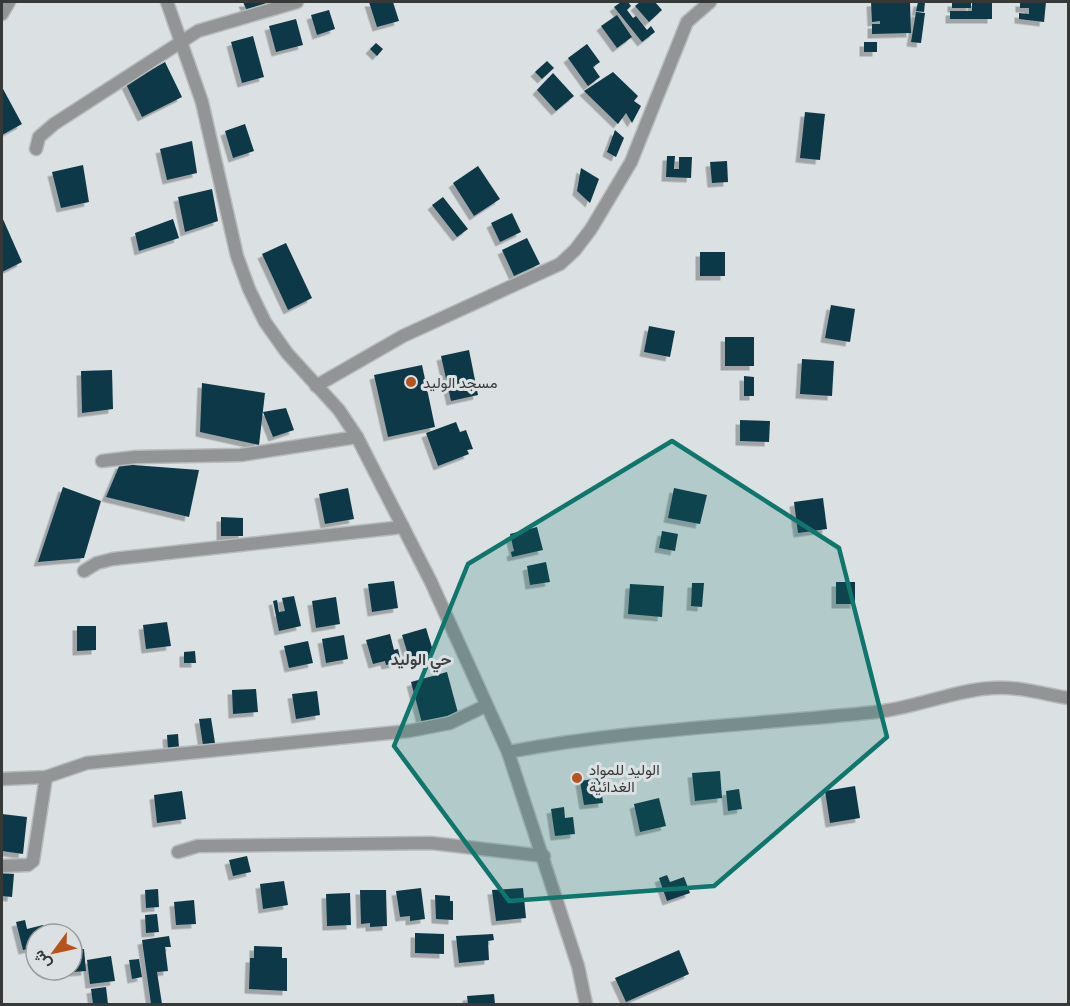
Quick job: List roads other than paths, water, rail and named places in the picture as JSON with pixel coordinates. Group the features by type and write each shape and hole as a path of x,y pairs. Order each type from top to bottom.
{"street":[{"path":"2,14 9,2"},
{"path":"167,2 202,102 237,256 249,289 265,322 282,346 339,410 357,437 431,582 485,706 508,752 544,856 578,966 586,1005"},
{"path":"36,149 39,137 54,124 182,40 198,31 297,2"},
{"path":"316,386 403,336 560,264 575,250 631,162 687,22 710,2"},
{"path":"102,461 136,457 241,455 357,437"},
{"path":"84,571 97,563 113,559 403,527"},
{"path":"508,752 666,730 878,712 915,706 990,688 1014,688 1068,699"},
{"path":"2,778 46,777 87,763 409,731 450,723 485,706"},
{"path":"2,866 28,865 33,861 46,777"},
{"path":"178,852 198,846 431,843 544,856"}],"place":[{"name":"مسجد الوليد","path":"411,382"},
{"name":"الوليد للمواد الغدائية","path":"577,778"}],"district":[{"name":"حي الوليد","path":"421,659"}]}
